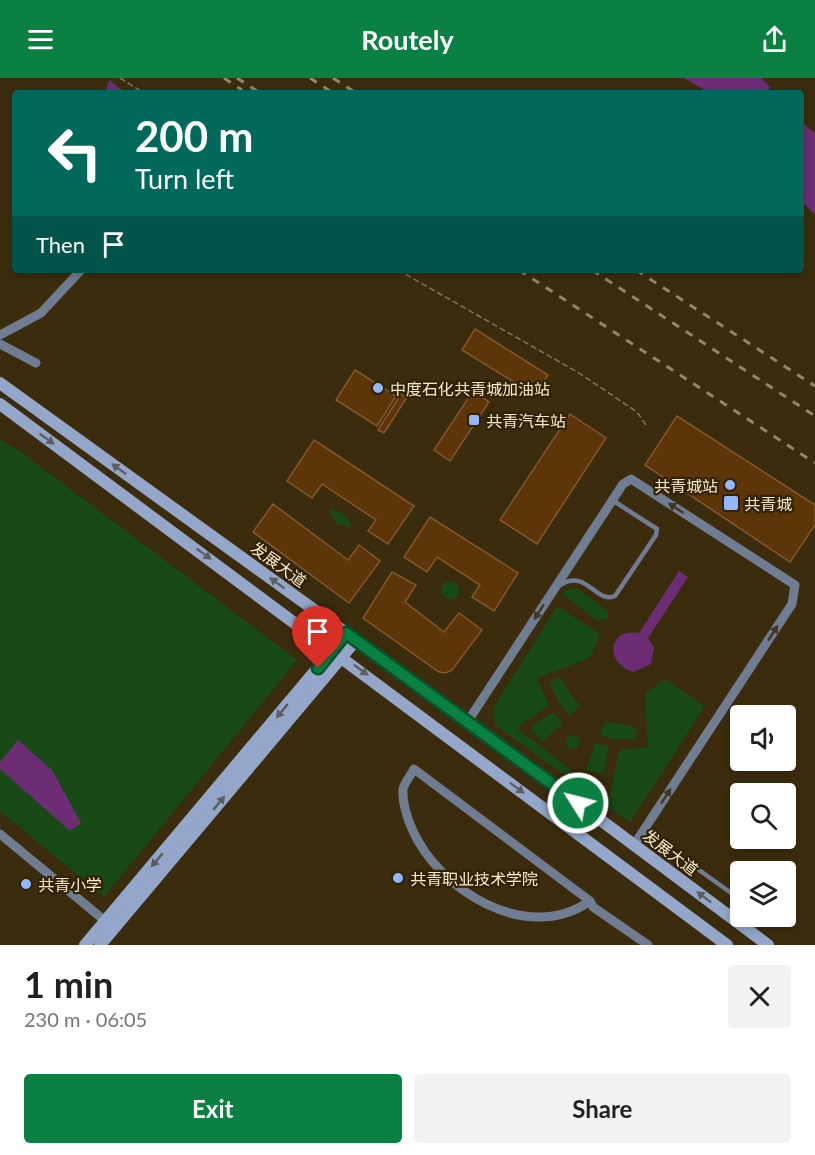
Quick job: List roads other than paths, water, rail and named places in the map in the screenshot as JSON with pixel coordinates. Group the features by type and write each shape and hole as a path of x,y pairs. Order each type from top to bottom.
{"main road":[{"name":"发展大道","path":"0,383 468,721 768,945"},
{"path":"0,404 338,653 727,945"},
{"path":"85,945 109,925 351,637"},
{"path":"100,945 109,925"}],"street":[{"path":"0,335 41,313 78,273"},
{"path":"0,344 36,363"},
{"path":"468,721 612,500 623,484 631,479 795,585 792,604 633,844"},
{"path":"590,901 578,912 544,921 508,917 484,906 460,890 444,876 420,847 407,818 403,788 414,769 590,901 593,907 648,945"},
{"path":"0,834 109,925"}],"lane":[{"path":"554,589 567,581 583,581 610,598 627,581 656,535 657,529 612,500"},
{"path":"643,830 730,892"}],"railway":[{"path":"224,78 242,90"},
{"path":"237,78 255,90"},
{"path":"310,78 328,90"},
{"path":"333,78 351,90"},
{"path":"524,273 815,463"},
{"path":"597,273 815,416"},
{"path":"641,273 815,386"}],"place":[{"name":"中度石化共青城加油站","path":"378,388"},
{"name":"共青汽车站","path":"474,420"},
{"name":"共青城站","path":"730,485"},
{"name":"共青城","path":"731,503"},
{"name":"共青职业技术学院","path":"398,878"},
{"name":"共青小学","path":"26,884"}]}
